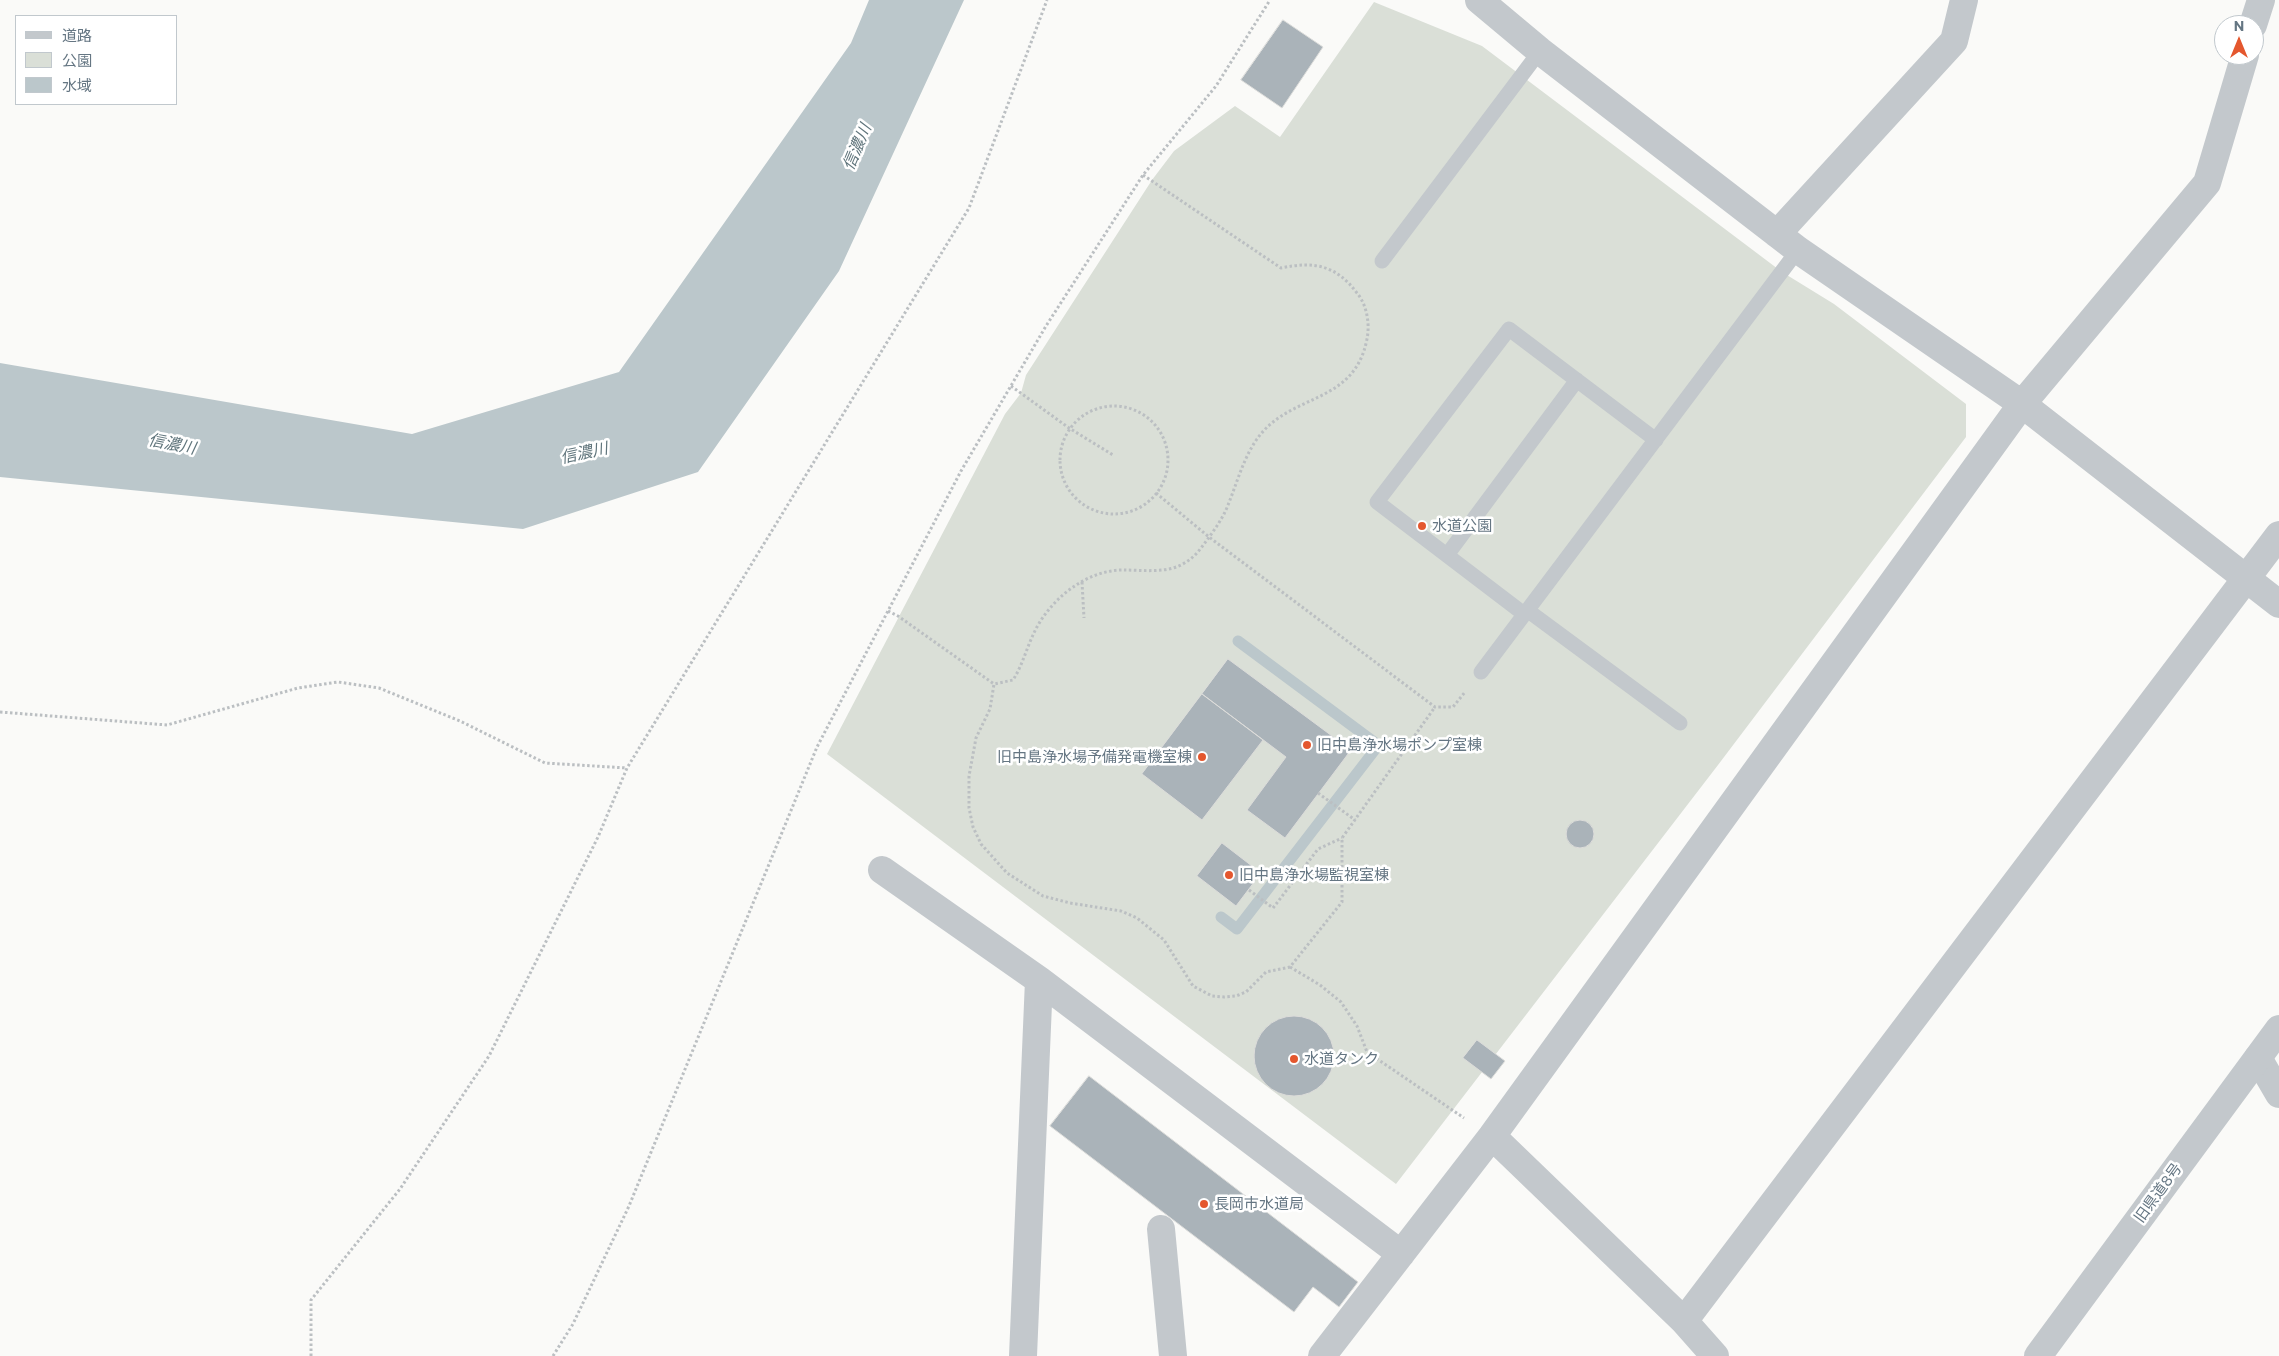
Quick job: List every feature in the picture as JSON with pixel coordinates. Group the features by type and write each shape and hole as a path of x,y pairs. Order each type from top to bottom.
{"street":[{"path":"1479,0 1540,51 1787,242 2022,404 2279,604"},
{"path":"1787,242 1954,41 1964,0"},
{"path":"2256,15 2261,0"},
{"path":"1322,1356 1492,1136 2022,404 2207,183 2241,65"},
{"path":"1684,1321 2279,535"},
{"path":"882,870 1039,980 1401,1254"},
{"path":"1023,1356 1039,980"},
{"name":"旧県道8号","path":"2038,1356 2279,1029"},
{"path":"2258,1058 2279,1094"},
{"path":"1492,1136 1684,1321 1715,1356"},
{"path":"1161,1229 1172,1356"}],"lane":[{"path":"1382,261 1540,51"},
{"path":"1481,672 1656,440 1787,242"},
{"path":"1656,440 1510,328 1377,502 1447,555 1680,723"},
{"path":"1447,555 1577,380"}],"path":[{"path":"311,1356 311,1300 400,1189 489,1056 598,837 626,768 969,208 1047,0"},
{"path":"553,1356 573,1324 629,1206 817,747 961,471 1046,326 1143,175 1216,86 1270,0"},
{"path":"888,611 898,616 994,684 1013,680 1022,666 1034,633 1041,622 1062,596 1082,582 1102,573 1115,570 1173,568 1186,562 1199,551 1228,506 1241,470 1257,438 1284,414 1336,389 1357,368 1364,351 1368,332 1367,314 1360,296 1347,279 1333,270 1315,265 1297,264 1281,268 1143,175"},
{"path":"1011,386 1112,455"},
{"path":"1111,407 1135,410 1147,417 1161,432 1169,454 1169,470 1162,485 1146,503 1126,511 1093,510 1075,500 1064,486 1058,466 1061,443 1070,428 1081,416 1102,408 1111,407"},
{"path":"1156,493 1209,537 1435,707 1453,707 1481,672"},
{"path":"1082,582 1084,618"},
{"path":"0,712 167,725 298,688 338,682 379,688 460,721 545,763 626,768"},
{"path":"994,684 990,709 976,738 968,791 973,827 981,844 997,864 1031,890 1043,896 1070,903 1121,911 1137,918 1164,940 1194,986 1212,996 1236,996 1254,986 1266,972 1290,967 1342,902 1342,838"},
{"path":"1249,890 1273,908 1318,849 1342,838 1435,707"},
{"path":"1318,793 1355,820"},
{"path":"1290,967 1320,985 1341,1002 1357,1026 1367,1052 1453,1112 1492,1136"}],"green space":[{"name":"水道公園","path":"1374,2 1482,46 1782,272 1834,304 1966,404 1966,437 1718,765 1396,1184 827,754 1005,414 1021,393 1026,375 1152,180 1174,151 1235,106 1280,137"}],"water":[{"name":"信濃川","path":"869,0 964,0 839,271 698,472 523,529 0,477 0,363 412,434 619,372 851,43"}],"building":[{"path":"1283,20 1323,47 1282,108 1241,80"},
{"name":"旧中島浄水場ポンプ室棟","path":"1228,659 1351,750 1285,838 1247,810 1286,757 1202,694"},
{"name":"旧中島浄水場予備発電機室棟","path":"1202,694 1263,740 1202,820 1142,774"},
{"path":"1580,820 1590,824 1594,834 1590,844 1580,848 1570,844 1566,834 1570,824"},
{"name":"旧中島浄水場監視室棟","path":"1222,843 1261,873 1236,906 1197,876"},
{"name":"水道タンク","path":"1294,1016 1309,1019 1322,1028 1331,1041 1334,1056 1331,1071 1322,1084 1309,1093 1294,1096 1279,1093 1266,1084 1257,1071 1254,1056 1257,1041 1266,1028 1279,1019"},
{"path":"1477,1040 1505,1061 1491,1079 1463,1058"},
{"name":"長岡市水道局","path":"1089,1076 1358,1282 1339,1307 1313,1287 1294,1312 1050,1126"}],"waterway":[{"path":"1221,917 1237,929 1374,751 1374,742 1238,641"}],"place":[{"name":"水道公園","path":"1422,526"},
{"name":"旧中島浄水場ポンプ室棟","path":"1307,745"},
{"name":"旧中島浄水場予備発電機室棟","path":"1202,757"},
{"name":"旧中島浄水場監視室棟","path":"1229,875"},
{"name":"水道タンク","path":"1294,1059"},
{"name":"長岡市水道局","path":"1204,1204"}]}
